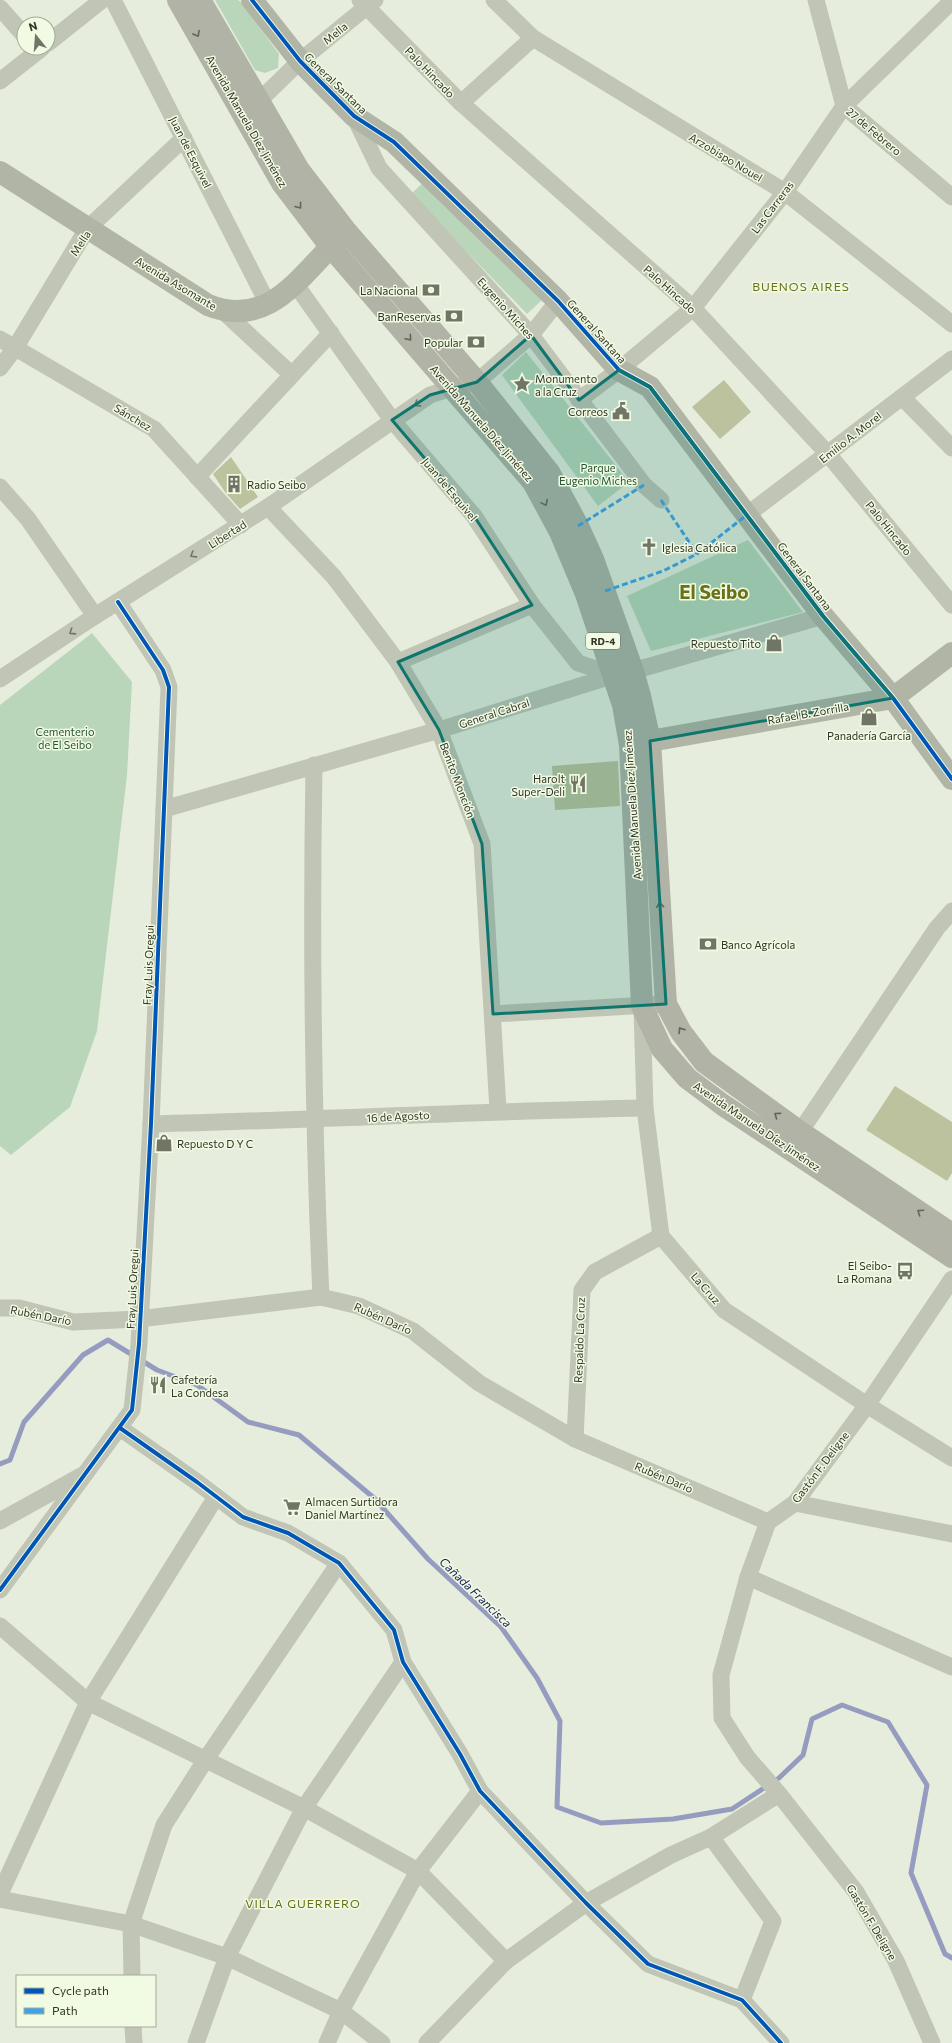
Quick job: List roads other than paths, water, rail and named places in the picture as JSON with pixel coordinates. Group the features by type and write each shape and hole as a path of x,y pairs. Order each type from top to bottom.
{"main road":[{"name":"Avenida Manuela Díez Jiménez","path":"178,0 241,114 282,183 330,246 534,482 560,532 624,673 640,696 650,741 666,1004 681,1032 704,1062 800,1132 952,1234"},
{"name":"Avenida Manuela Díez Jiménez","path":"200,0 299,170 346,231 477,382 549,472 575,519 593,559 624,673 623,705 630,745 642,1006 662,1049 687,1078 723,1105 952,1257"}],"street":[{"path":"56,36 102,0"},
{"name":"Juan de Esquivel","path":"113,0 268,304"},
{"name":"General Santana","path":"252,0 300,61 354,116 394,142 558,301 619,370 650,387 748,514 823,616 893,698 952,779"},
{"name":"Arzobispo Nouel","path":"494,0 533,38 785,192 952,324"},
{"name":"27 de Febrero","path":"816,0 844,106 952,196"},
{"name":"Las Carreras","path":"579,400 619,370 693,308 785,192 844,106 952,1"},
{"name":"Mella","path":"241,114 258,101 300,61 367,2"},
{"name":"Palo Hincado","path":"367,2 461,103 693,308 828,454 952,605"},
{"path":"0,8 16,26"},
{"path":"461,103 533,38"},
{"path":"0,81 31,56"},
{"name":"Eugenio Miches","path":"354,116 379,168 531,335 644,484 661,500"},
{"name":"Mella","path":"0,368 15,348 88,229 184,138"},
{"name":"Avenida Asomante","path":"0,172 208,305 222,311 237,312 268,304 296,285 330,246 346,231"},
{"name":"Juan de Esquivel","path":"296,285 392,420 474,516 532,605 578,663 624,673"},
{"path":"477,382 531,335 558,301"},
{"path":"222,311 292,375"},
{"path":"197,477 331,333"},
{"name":"Sánchez","path":"0,339 154,429 241,525"},
{"name":"Emilio A. Morel","path":"748,514 952,359"},
{"name":"Libertad","path":"2,676 241,525 392,420 430,396 452,388 477,382"},
{"path":"902,397 952,448"},
{"path":"0,487 28,519 95,616"},
{"name":"Benito Monción","path":"268,507 334,577 398,662 439,730 482,844 498,1110"},
{"name":"Fray Luis Oregui","path":"118,602 163,670 169,687 151,1124 139,1319 139,1344 132,1410 120,1428"},
{"path":"398,662 532,605"},
{"name":"General Cabral","path":"164,809 439,730 624,673 823,616"},
{"name":"Rafael B. Zorrilla","path":"650,741 893,698 952,653"},
{"path":"314,765 311,938 314,1120 322,1297"},
{"path":"800,1132 937,928 952,911"},
{"path":"493,1014 666,1004"},
{"path":"642,1006 645,1108 661,1236"},
{"name":"16 de Agosto","path":"151,1124 314,1120 498,1110 645,1108"},
{"name":"La Cruz","path":"661,1236 724,1310 866,1405 952,1458"},
{"name":"Respaldo La Cruz","path":"575,1439 582,1290 595,1272 661,1236"},
{"name":"Gastón F. Deligne","path":"768,1522 795,1503 866,1405 952,1279"},
{"name":"Rubén Darío","path":"0,1308 19,1308 73,1322 139,1319 322,1297 359,1306 413,1331 480,1383 575,1439 768,1522"},
{"path":"0,1590 120,1428 243,1517 288,1533 339,1563 394,1630 404,1662 460,1754 480,1791 586,1903 648,1964 742,2000 781,2043"},
{"path":"0,1521 87,1473"},
{"path":"0,1894 88,1702 216,1497"},
{"path":"795,1503 952,1534"},
{"path":"768,1522 748,1577 952,1667"},
{"path":"132,1975 131,1924 164,1825 206,1759 339,1563"},
{"name":"Gastón F. Deligne","path":"748,1577 721,1675 722,1718 747,1757 779,1794 856,1892 896,1961 932,2043"},
{"path":"0,1626 88,1702 304,1808 418,1871 506,1961"},
{"path":"196,2043 227,1957 304,1808 404,1662"},
{"path":"327,2043 341,2011 418,1871 480,1791"},
{"path":"428,2043 506,1961 586,1903 671,1855 711,1837 779,1794"},
{"path":"711,1837 773,1921 742,2000"},
{"path":"0,1899 131,1924 227,1957 341,2011 382,2043"},
{"path":"133,2027 134,2043"}],"waterway":[{"name":"Cañada Francisca","path":"0,1464 10,1460 24,1422 83,1355 108,1340 157,1370 197,1385 248,1422 299,1435 374,1498 428,1559 501,1627 537,1678 560,1721 557,1807 601,1823 673,1819 732,1809 779,1778 803,1755 812,1719 842,1705 888,1722 927,1785 911,1873 945,1954 952,1958"}],"place":[{"name":"La Nacional","path":"431,290"},
{"name":"BanReservas","path":"454,316"},
{"name":"Popular","path":"476,342"},
{"name":"Monumento a la Cruz","path":"522,384"},
{"name":"Correos","path":"621,411"},
{"name":"Radio Seibo","path":"234,484"},
{"name":"Iglesia Católica","path":"649,547"},
{"name":"Repuesto Tito","path":"774,643"},
{"name":"Panadería García","path":"869,717"},
{"name":"Harolt Super-Deli","path":"578,784"},
{"name":"Banco Agrícola","path":"708,944"},
{"name":"Repuesto D Y C","path":"164,1143"},
{"name":"El Seibo- La Romana","path":"905,1271"},
{"name":"Cafetería La Condesa","path":"158,1385"},
{"name":"Almacen Surtidora Daniel Martínez","path":"292,1507"}],"district":[{"name":"BUENOS AIRES","path":"801,286"},
{"name":"El Seibo","path":"714,591"},
{"name":"VILLA GUERRERO","path":"303,1903"}],"park label":[{"name":"Parque Eugenio Miches","path":"598,473"},
{"name":"Cementerio de El Seibo","path":"65,737"}]}
